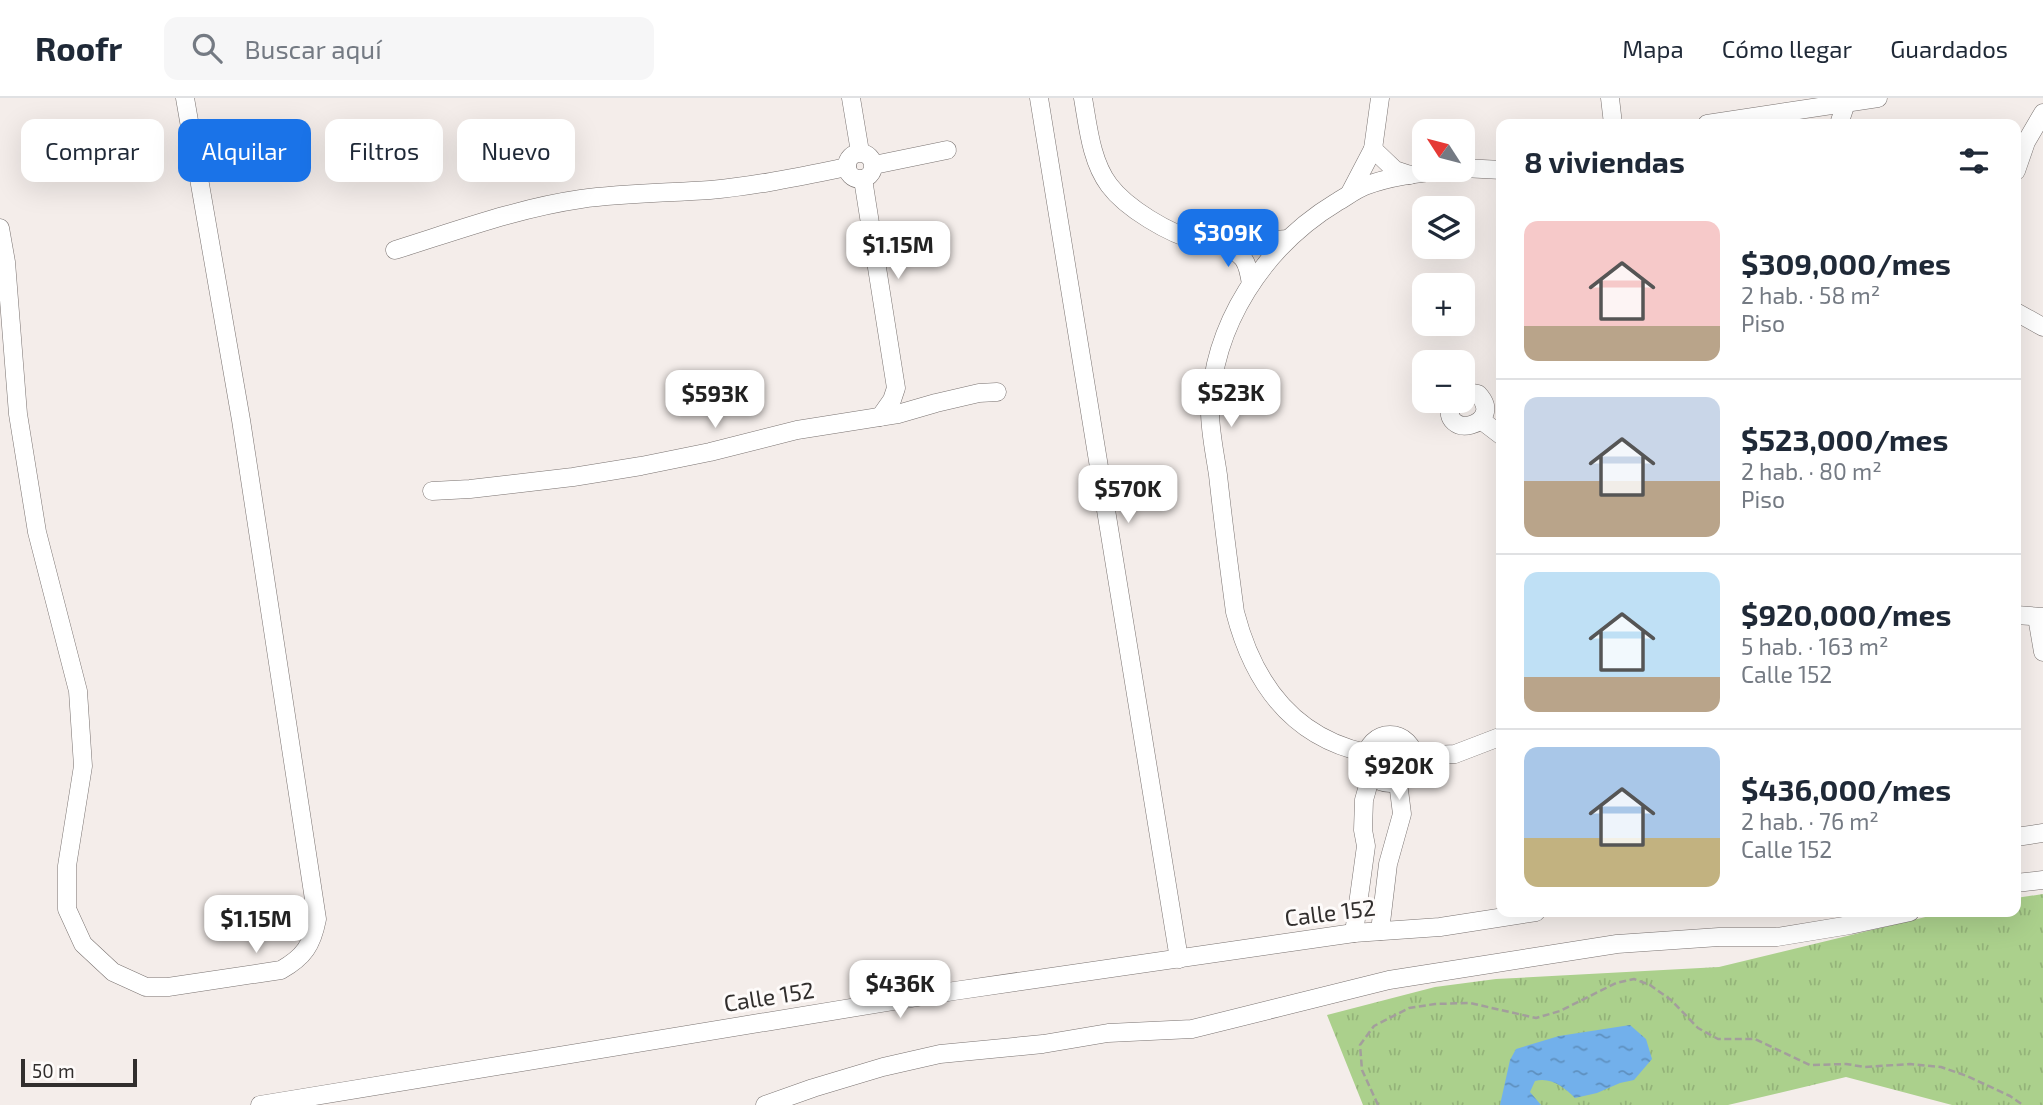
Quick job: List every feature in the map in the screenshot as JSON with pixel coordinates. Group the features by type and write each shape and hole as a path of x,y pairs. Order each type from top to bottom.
{"street":[{"path":"0,228 6,262 18,414 37,532 78,691 83,766 67,866 67,909 83,944 113,972 146,987 168,987 281,970 297,961 313,939 317,919 241,420 185,98"},
{"path":"851,98 860,152"},
{"path":"1039,98 1179,958"},
{"path":"1083,98 1094,155 1108,185 1137,211 1167,229 1199,242 1288,239"},
{"path":"1349,196 1373,149 1380,98"},
{"path":"1610,98 1612,119"},
{"path":"1781,119 1878,98"},
{"path":"1841,119 1846,103"},
{"path":"2021,156 2043,111"},
{"path":"1373,149 1395,170 1410,175"},
{"path":"880,417 892,400 896,388 868,172 872,158 860,152 853,154 848,160 847,167 852,177 868,172 947,150"},
{"path":"396,250 531,210 579,199 643,192 710,190 847,167"},
{"path":"1475,169 1496,170"},
{"path":"1366,753 1325,740 1305,727 1284,709 1253,667 1242,641 1235,612 1210,414 1214,367 1226,334 1251,284 1276,249 1325,209 1364,187 1410,175"},
{"path":"1221,243 1248,262 1251,284"},
{"path":"2021,315 2043,327"},
{"path":"896,388 922,406"},
{"path":"432,491 573,477 710,452 797,430 880,417 979,393 997,392"},
{"path":"1451,413 1459,424 1471,426 1481,420 1485,409 1482,398 1475,393"},
{"path":"1481,420 1496,431"},
{"path":"2021,615 2040,617 2043,652"},
{"path":"1392,736 1407,742 1414,756 1410,772 1398,782 1383,783 1371,775 1367,768 1366,753 1377,739 1392,736"},
{"path":"1414,756 1455,754 1496,738"},
{"path":"1354,933 1366,846 1363,830 1364,800 1371,775"},
{"path":"1380,931 1388,864 1402,814 1398,782"},
{"path":"2021,836 2043,833"},
{"path":"2021,882 2043,880"},
{"name":"Calle 152","path":"260,1105 954,991 1354,933 1440,926 1502,917"},
{"path":"765,1105 883,1067 940,1054 1043,1044 1108,1033 1192,1029 1388,980 1617,944 1719,937 1777,937 1887,917"}],"path":[{"path":"1378,1105 1362,1070 1360,1045 1374,1026 1409,1008 1470,1003 1536,1018 1560,1011 1616,983 1634,979 1650,985 1671,1000 1698,1028 1718,1039 1755,1039 1810,1065 1846,1064 1866,1067 1909,1064 1941,1067 1967,1076 2023,1105"}],"green space":[{"path":"2043,894 2043,1105 1952,1105 1846,1077 1728,1105 1363,1105 1327,1015 1435,987 1496,979 1719,967 1925,917 2021,917 2021,897"}],"water":[{"path":"1630,1025 1646,1039 1652,1059 1634,1080 1575,1098 1557,1084 1546,1080 1535,1081 1530,1092 1541,1105 1500,1105 1510,1060 1516,1049 1559,1036"}]}
